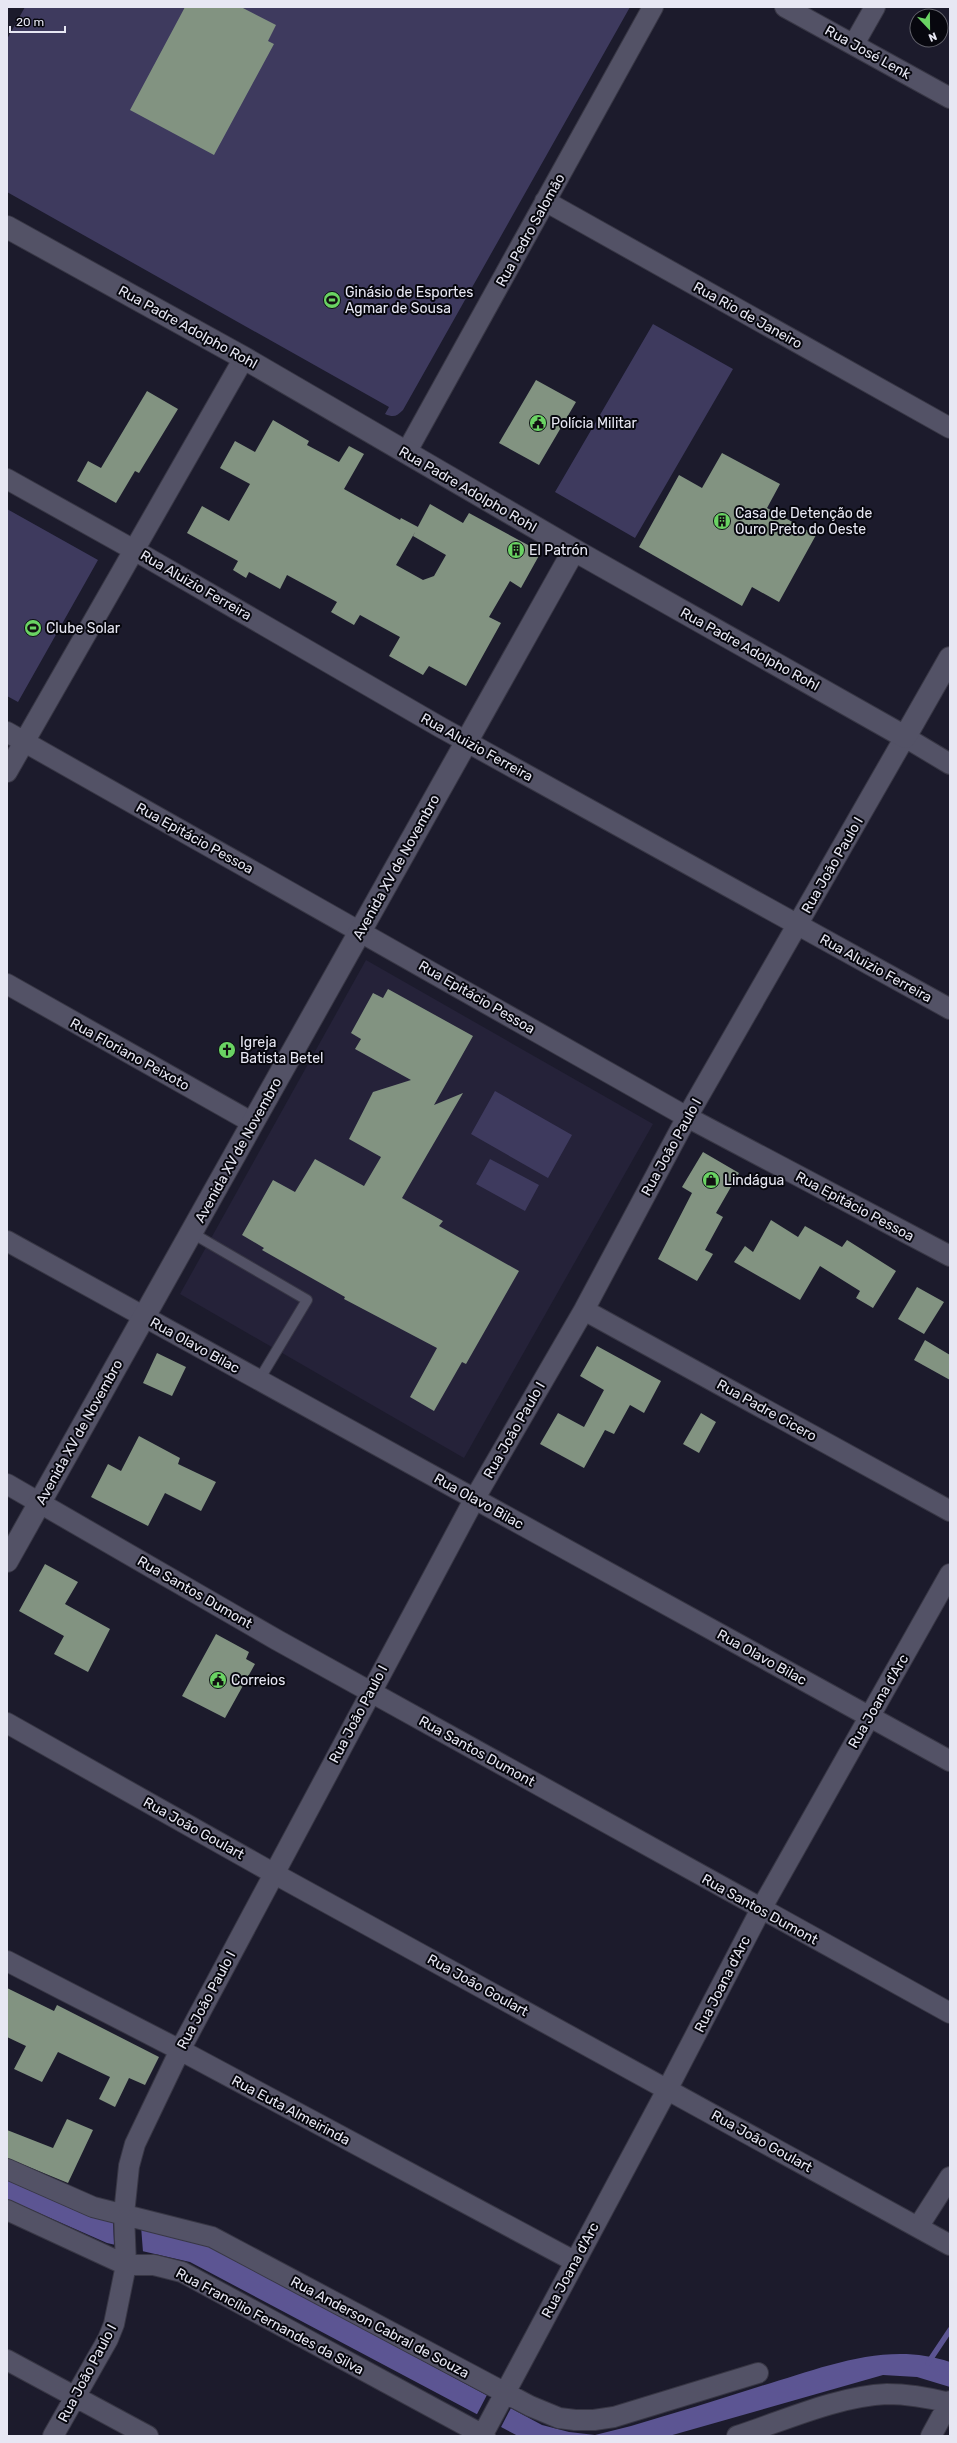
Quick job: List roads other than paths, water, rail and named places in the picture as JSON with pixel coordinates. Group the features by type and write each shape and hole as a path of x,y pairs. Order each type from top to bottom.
{"street":[{"name":"Rua Pedro Salomão","path":"406,453 653,7"},
{"name":"Rua José Lenk","path":"785,7 950,98"},
{"path":"854,44 875,7"},
{"name":"Rua Rio de Janeiro","path":"545,201 950,428"},
{"name":"Rua Padre Adolpho Rohl","path":"7,227 244,358 574,550 906,737 950,764"},
{"path":"7,772 15,737 134,550 244,358"},
{"name":"Rua Aluizio Ferreira","path":"7,479 134,550 466,741 950,1009"},
{"name":"Avenida XV de Novembro","path":"7,1561 574,550"},
{"name":"Rua João Paulo I","path":"53,2436 76,2397 114,2324 125,2238 125,2189 135,2144 180,2050 370,1691 475,1498 584,1310 687,1117 950,658"},
{"name":"Rua Epitácio Pessoa","path":"15,737 361,931 687,1117 950,1256"},
{"name":"Rua Floriano Peixoto","path":"7,984 253,1123"},
{"name":"Rua Olavo Bilac","path":"7,1241 144,1318 475,1498 950,1761"},
{"name":"Rua Padre Cicero","path":"584,1310 950,1511"},
{"name":"Rua Santos Dumont","path":"7,1484 277,1640 950,2013"},
{"name":"Rua Joana d'Arc","path":"484,2433 574,2261 667,2090 761,1909 950,1574"},
{"name":"Rua João Goulart","path":"7,1723 273,1873 950,2245"},
{"name":"Rua Euta Almeirinda","path":"7,1961 180,2050 574,2261"},
{"name":"Rua Anderson Cabral de Souza","path":"7,2169 93,2207 125,2238 212,2237 503,2397 559,2418 594,2420 634,2412 758,2373"},
{"path":"918,2227 950,2176"},
{"name":"Rua Francílio Fernandes da Silva","path":"7,2210 125,2238 154,2265 182,2272 484,2433"},
{"path":"7,2360 148,2436"},
{"path":"737,2436 863,2397 887,2394 950,2402 931,2436"}],"lane":[{"path":"192,1233 307,1300 259,1380"}],"waterway":[{"path":"928,2363 950,2330"}],"place":[{"name":"Ginásio de Esportes Agmar de Sousa","path":"332,300"},
{"name":"Polícia Militar","path":"538,423"},
{"name":"Casa de Detenção de Ouro Preto do Oeste","path":"722,521"},
{"name":"El Patrón","path":"516,550"},
{"name":"Clube Solar","path":"33,628"},
{"name":"Igreja Batista Betel","path":"227,1050"},
{"name":"Lindágua","path":"711,1180"},
{"name":"Correios","path":"218,1680"}]}
